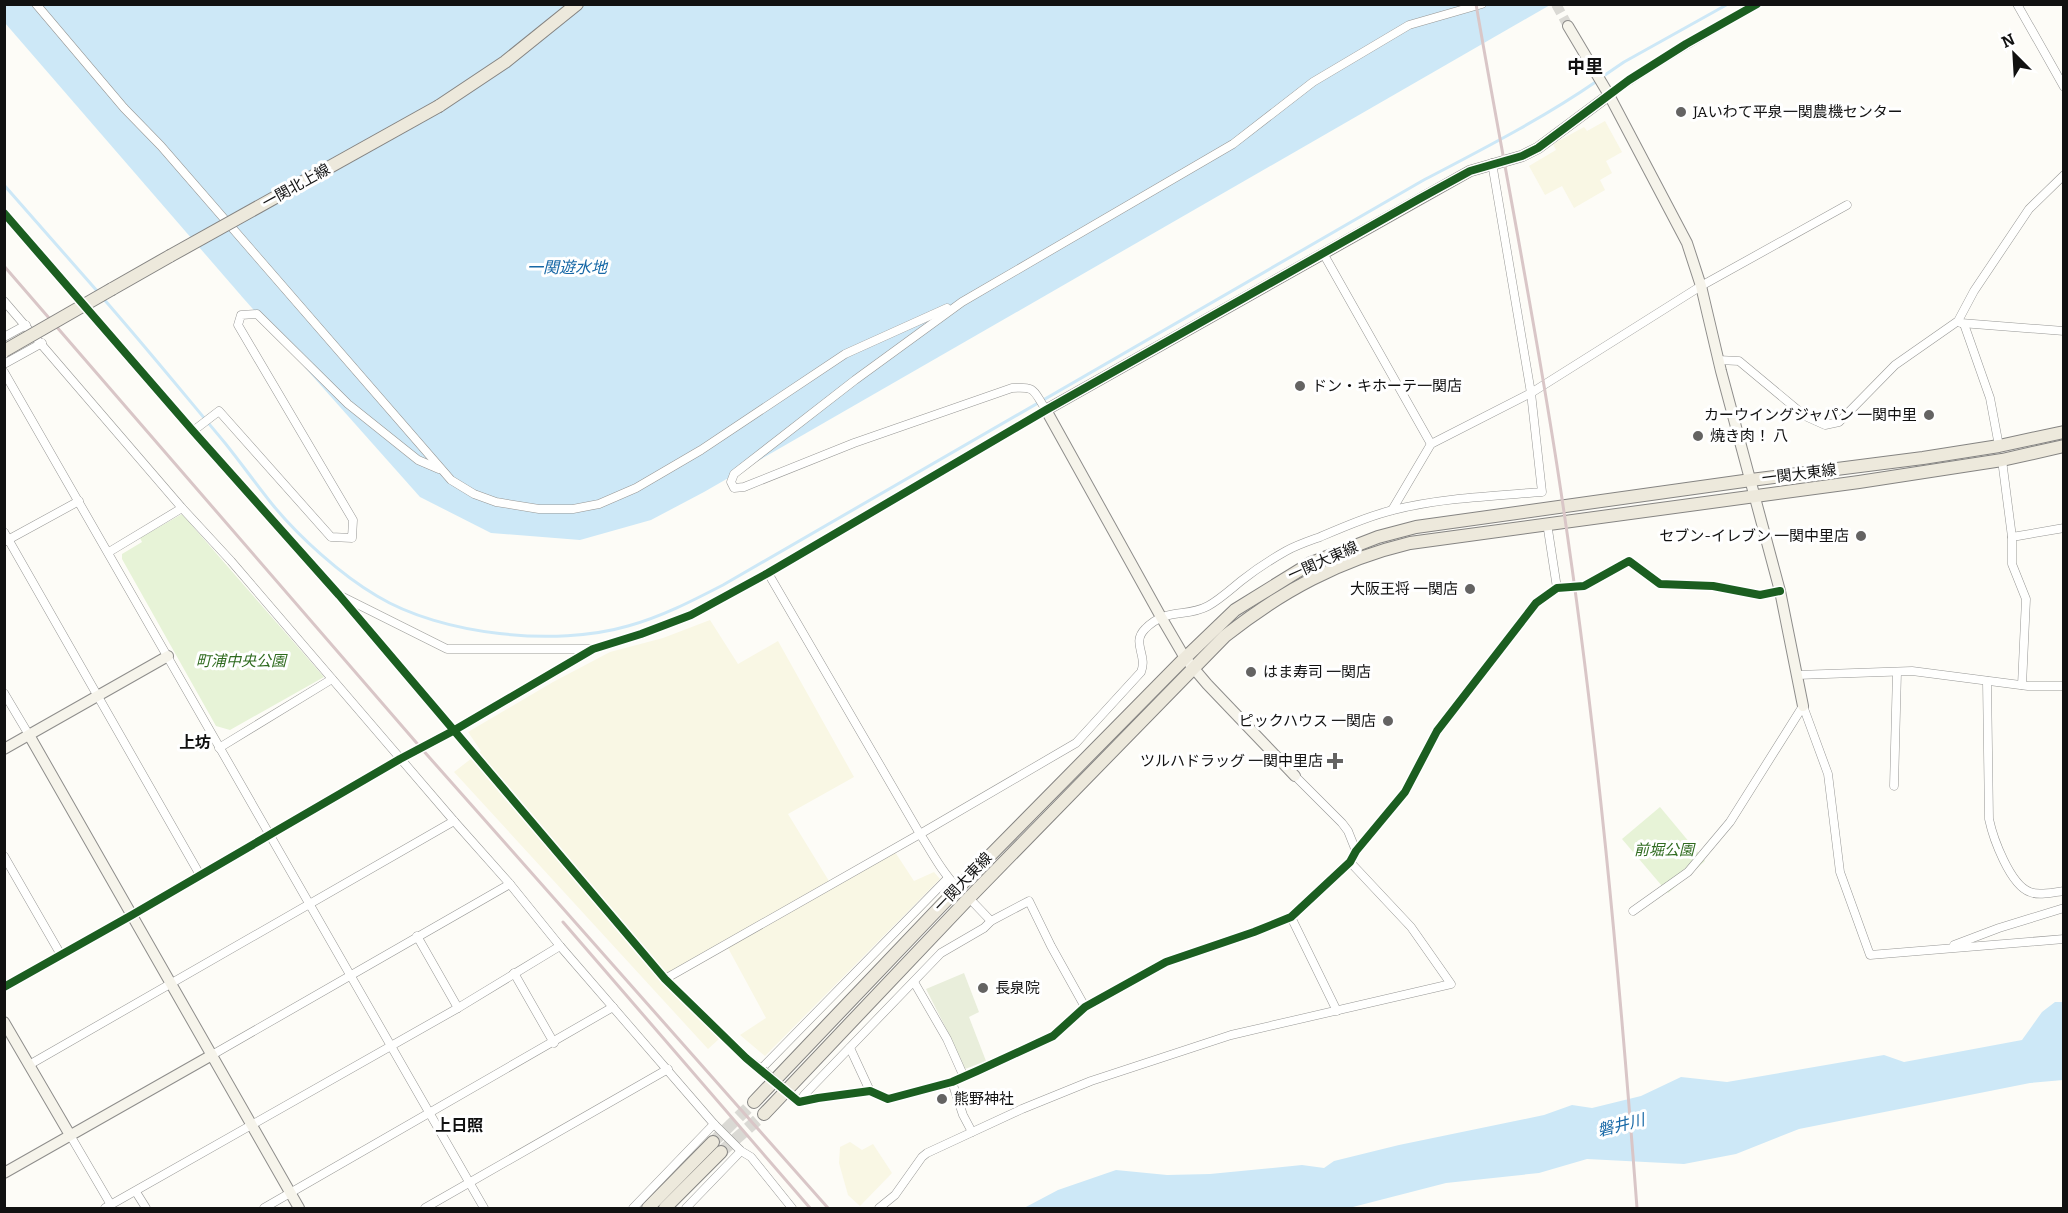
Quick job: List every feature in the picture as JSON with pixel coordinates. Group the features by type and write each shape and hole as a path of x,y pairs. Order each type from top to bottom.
{"main road":[{"name":"一関北上線","path":"4,351 439,106 506,62 577,4"},
{"name":"一関大東線","path":"764,1114 969,898 1235,610 1311,563 1378,537 1416,527 1923,458 1999,446 2064,432"},
{"name":"一関大東線","path":"754,1102 957,888 1189,662 1255,612 1336,566 1375,551 1410,543 1859,482 2002,460 2064,446"},
{"path":"648,1209 717,1147 665,1209"}],"street":[{"path":"36,4 124,108 161,146 451,480 474,494 496,502 539,509 573,509 599,504 636,488 701,450 845,354 962,302"},
{"path":"1356,851 1342,823 1189,662 1161,617 1045,408 1035,392 1028,387 1012,388 854,443 744,487 734,488 730,482 734,474 855,380 962,302 1233,144 1313,82 1409,25 1482,4"},
{"path":"4,987 593,649 642,634 691,615 768,573 1045,408 1470,171 1521,156 1538,148 1609,95 1686,44 1757,4"},
{"path":"2017,4 2064,87"},
{"path":"1568,26 1609,95 1687,243 1701,286 1718,360 1780,591 1803,706 1828,774 1840,872 1867,952 1870,955 2064,939"},
{"path":"665,979 1076,743 1141,672 1144,664 1139,643 1140,637 1144,630 1161,617 1200,610 1288,550 1346,525 1392,510 1435,502 1542,492 1531,393 1492,163"},
{"path":"1718,360 1739,361 1805,416 1825,426 1839,422 1895,365 1961,323 1974,291 2029,209 2064,175"},
{"path":"1392,510 1431,444 1531,393 1701,286 1847,205"},
{"path":"4,213 196,429 665,979 746,1058 797,1101 870,1091 888,1099 952,1082 1053,1036 1085,1007 1166,962 1291,917 1350,862 1356,851 1404,792 1437,731 1534,605 1557,588 1584,586 1629,561 1660,584 1713,586 1760,595 1780,591"},
{"path":"1323,253 1431,444"},
{"path":"4,301 510,884 560,946 714,1124 741,1151 751,1157 792,1209"},
{"path":"196,429 219,411 331,537 352,538 353,520 238,325 241,315 257,314 348,404 418,460 443,471"},
{"path":"1961,323 2064,331"},
{"path":"1961,323 1990,398 1999,446"},
{"path":"4,337 26,325"},
{"path":"4,364 42,343"},
{"path":"4,372 484,1209"},
{"path":"2002,460 2012,537 2012,564 2026,599 2022,685"},
{"path":"79,501 6,538 200,875"},
{"path":"109,552 182,508"},
{"path":"1547,523 1557,588"},
{"path":"2012,537 2064,528"},
{"path":"768,573 920,834 957,888"},
{"path":"339,595 447,648 593,649"},
{"path":"4,749 168,656"},
{"path":"1797,675 1912,671 2022,685 2064,686"},
{"path":"1894,786 1897,672"},
{"path":"219,748 332,680"},
{"path":"1987,681 1989,819 1992,834 2005,862 2020,886 2029,892 2036,893 2064,891"},
{"path":"4,693 299,1209"},
{"path":"1633,911 1688,872 1730,822 1803,706"},
{"path":"29,1065 454,821"},
{"path":"4,856 61,955"},
{"path":"879,1209 895,1195 922,1157 939,1146 1091,1081 1231,1035 1451,984 1411,927 1350,862"},
{"path":"762,1070 948,878"},
{"path":"4,1173 510,884"},
{"path":"969,898 991,921"},
{"path":"797,1101 941,953 984,928 991,921 1029,901 1085,1007"},
{"path":"1945,948 2064,908"},
{"path":"1291,917 1337,1011"},
{"path":"417,936 458,1008"},
{"path":"4,1022 70,1135 108,1207 391,1047 560,946"},
{"path":"514,973 554,1043"},
{"path":"914,982 947,1039 964,1077"},
{"path":"264,1209 613,1007"},
{"path":"850,1048 870,1091"},
{"path":"425,1209 668,1069"},
{"path":"952,1082 963,1115 972,1132"},
{"path":"633,1209 714,1124"},
{"path":"686,1209 741,1151"},
{"path":"136,1192 146,1209"}],"shaded area":[{"path":"1605,121 1622,152 1606,161 1612,173 1600,180 1605,190 1574,208 1562,186 1545,195 1529,166 1556,150 1553,144 1584,127 1587,131"},
{"path":"710,620 738,664 778,641 854,777 788,814 832,886 895,852 914,881 934,872 940,879 765,1056 740,1035 766,1018 728,948 669,982 719,1039 708,1049 454,772 481,751 468,732 553,682 610,652 663,638"},
{"path":"850,1142 862,1150 873,1144 892,1173 860,1206 848,1195 839,1163 840,1147"}],"green space":[{"name":"町浦中央公園","path":"182,514 324,677 230,730 216,726 122,559 122,554 142,542 140,538"},
{"name":"前堀公園","path":"1660,807 1705,861 1668,893 1622,839"},
{"path":"964,973 979,1012 969,1017 986,1061 965,1069 926,989"}],"water":[{"name":"一関遊水地","path":"4,5 1550,5 704,492 651,520 580,540 491,533 420,497 244,299 5,23"},
{"name":"磐井川","path":"2055,1002 2063,1002 2063,1080 2030,1083 1799,1129 1736,1154 1684,1164 1587,1159 1539,1173 1446,1183 1349,1208 1024,1208 1058,1190 1116,1170 1167,1175 1210,1174 1302,1165 1324,1168 1334,1161 1544,1115 1572,1105 1592,1108 1641,1096 1681,1077 1727,1082 1884,1055 1904,1062 2022,1040 2042,1012"}],"waterway":[{"path":"1602,77 1624,62 1728,4"},
{"path":"102,297 225,443 282,516 307,542 363,587 403,609 433,620 466,628 499,634 534,636 567,636 599,632 652,618 723,585 1422,181 1533,121 1597,81"},
{"path":"4,185 98,292"}],"tunnel":[{"path":"1556,4 1568,26"},
{"path":"713,1142 754,1102"},
{"path":"721,1152 764,1114"}],"railway":[{"path":"1476,4 1542,370 1586,670 1606,849 1637,1208"},
{"path":"4,266 421,748 828,1208"},
{"path":"563,922 810,1208"}],"cycle path":[{"path":"4,987 593,649 691,615 768,573 1046,410 1419,199 1470,171 1522,156 1538,148 1629,80 1686,44 1757,4"},
{"path":"4,213 339,595 665,979 746,1058 799,1102 870,1091 888,1099 952,1082 1053,1036 1085,1007 1166,962 1291,917 1350,862 1356,851 1405,792 1437,731 1536,603 1557,588 1584,586 1629,561 1660,584 1713,586 1760,595 1780,591"}],"place":[{"name":"JAいわて平泉一関農機センター","path":"1681,112"},
{"name":"ドン・キホーテ一関店","path":"1300,386"},
{"name":"カーウイングジャパン 一関中里","path":"1929,415"},
{"name":"焼き肉！ 八","path":"1698,436"},
{"name":"セブン-イレブン 一関中里店","path":"1861,536"},
{"name":"大阪王将 一関店","path":"1470,589"},
{"name":"はま寿司 一関店","path":"1251,672"},
{"name":"ピックハウス 一関店","path":"1388,721"},
{"name":"ツルハドラッグ 一関中里店","path":"1335,761"},
{"name":"長泉院","path":"983,988"},
{"name":"熊野神社","path":"942,1099"}],"district":[{"name":"中里","path":"1585,67"},
{"name":"上坊","path":"195,742"},
{"name":"上日照","path":"459,1125"}]}
